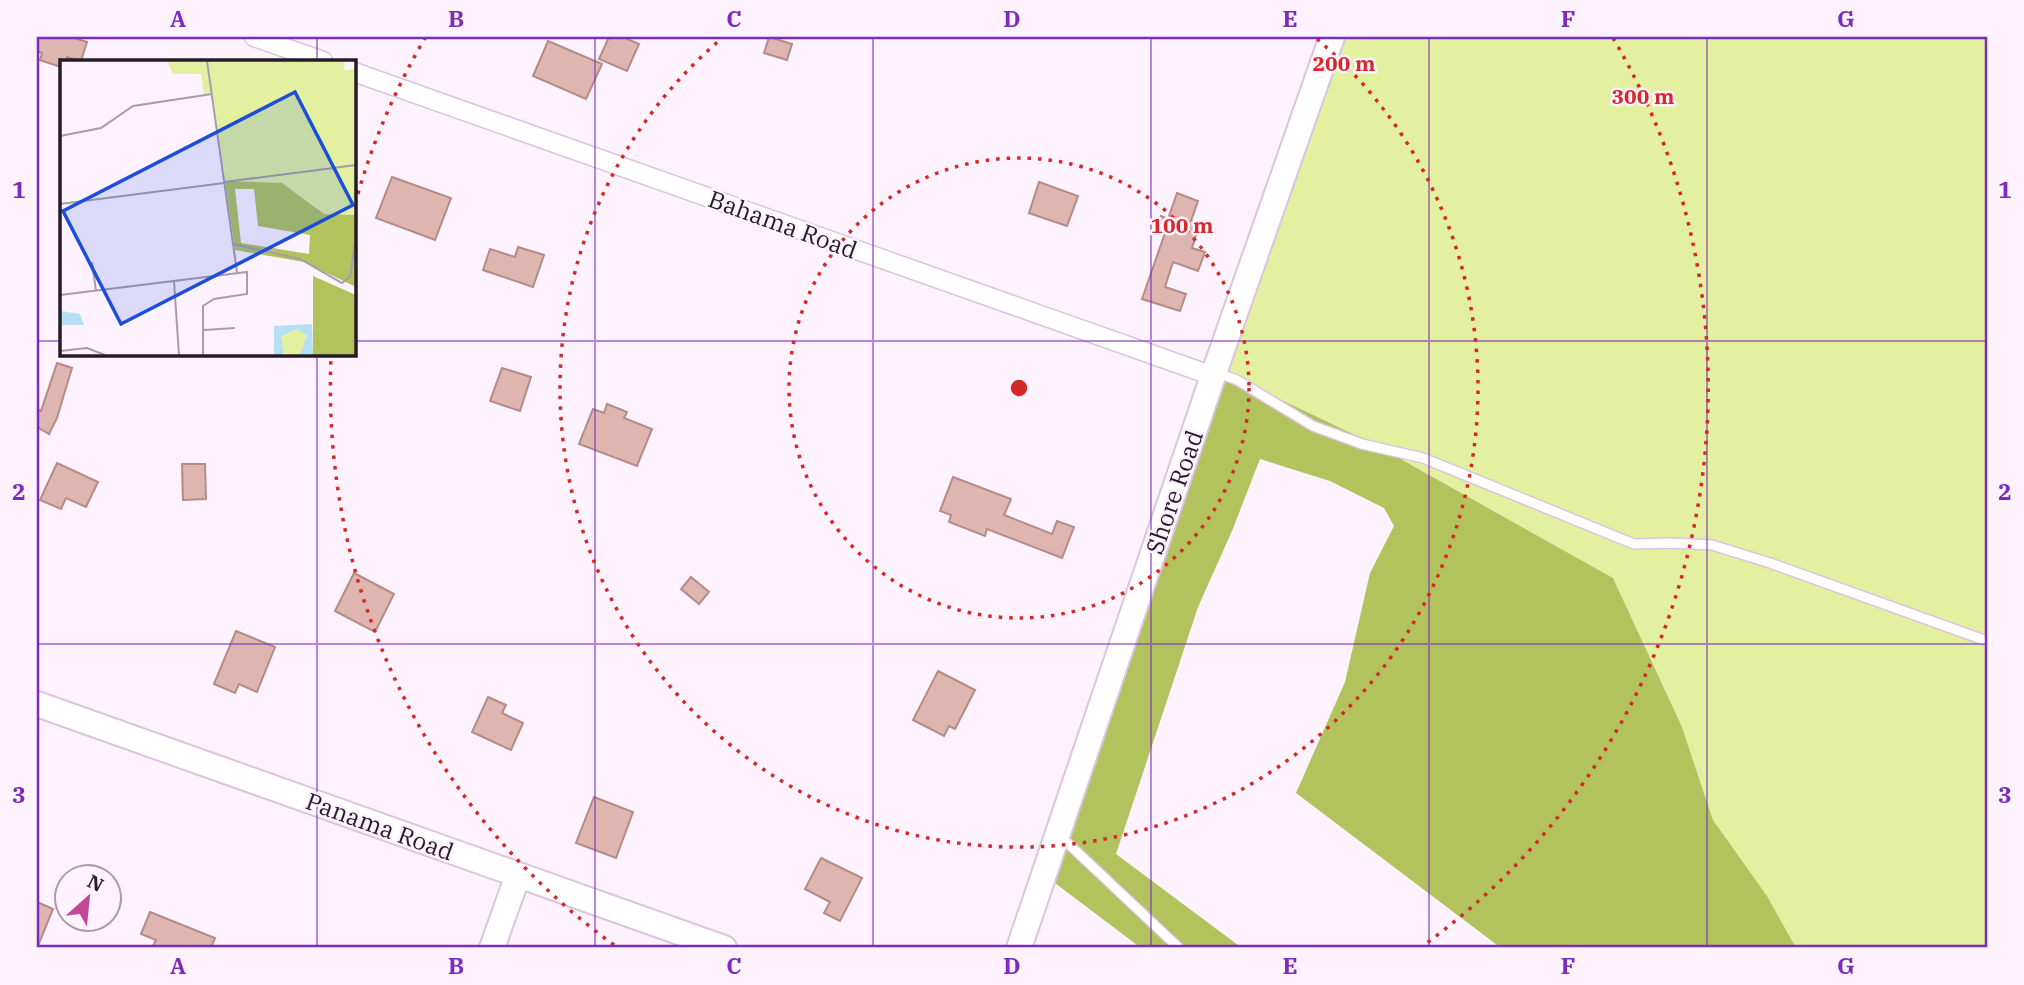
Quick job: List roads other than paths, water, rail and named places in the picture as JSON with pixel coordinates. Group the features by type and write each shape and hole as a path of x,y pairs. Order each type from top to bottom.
{"street":[{"path":"254,37 320,60"},
{"name":"Shore Road","path":"1019,948 1332,37"},
{"name":"Bahama Road","path":"355,72 1214,374"},
{"name":"Panama Road","path":"37,704 724,948"},
{"path":"492,948 518,874"}],"lane":[{"path":"1214,374 1237,380 1313,426 1362,444 1423,458 1634,544 1712,545 1770,563 1987,641"},
{"path":"1058,834 1179,948"}]}
